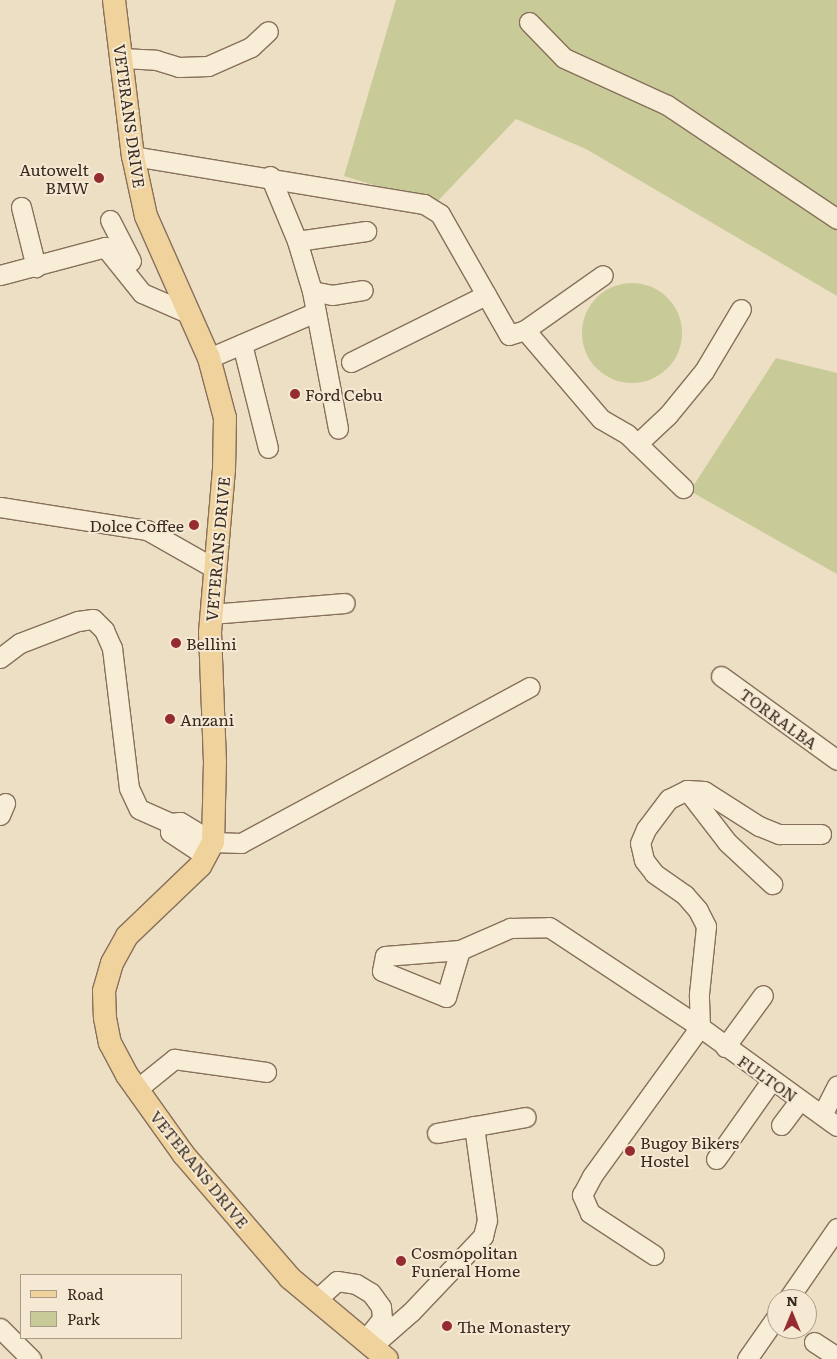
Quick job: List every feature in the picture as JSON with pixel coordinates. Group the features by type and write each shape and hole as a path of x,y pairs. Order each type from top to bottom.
{"main road":[{"name":"VETERANS DRIVE","path":"114,0 133,156 146,216 209,358 225,418 224,469 211,614 215,762 209,849 200,866 127,936 109,973 104,991 110,1043 137,1089 184,1155 290,1278 375,1348"}],"street":[{"path":"529,22 564,58 667,105 837,219"},
{"path":"121,58 156,60 184,67 208,66 251,47 268,31"},
{"path":"133,156 270,176 424,204 440,214 509,335 525,330 603,275"},
{"path":"270,176 297,241 312,291 338,429"},
{"path":"21,207 36,267"},
{"path":"110,220 126,254 146,283 161,296 184,304"},
{"path":"297,241 366,231"},
{"path":"0,275 36,267 90,248 105,247 142,293 184,304"},
{"path":"312,291 332,296 362,290"},
{"path":"351,362 486,295"},
{"path":"637,444 668,415 704,371 741,308"},
{"path":"209,358 316,312"},
{"path":"525,330 601,419 637,444 683,488"},
{"path":"242,344 268,448"},
{"path":"0,507 147,530 214,568"},
{"path":"211,614 345,603"},
{"path":"0,658 20,643 78,621 93,619 104,630 112,648 129,788 139,809 171,823 170,832 209,849 242,844 529,687"},
{"name":"TORRALBA","path":"721,676 837,760"},
{"path":"687,790 727,842 772,884"},
{"path":"654,1255 590,1213 583,1203 582,1190 700,1027 699,994 706,926 698,910 685,895 654,873 644,860 640,843 646,829 669,800 687,790 704,791 759,826 779,834 821,834"},
{"name":"FULTON","path":"460,950 446,997 385,975 382,971 384,956 460,950 510,928 549,927 700,1027 771,1081 837,1126"},
{"path":"725,1047 764,995"},
{"path":"137,1089 174,1059 266,1072"},
{"path":"716,1159 771,1081"},
{"path":"822,1115 837,1086"},
{"path":"781,1125 800,1100"},
{"path":"437,1133 526,1117"},
{"path":"375,1348 483,1236 487,1220 474,1126"},
{"path":"795,1289 837,1228"},
{"path":"317,1299 337,1281 356,1284 371,1293 381,1307 382,1319 375,1348"},
{"path":"0,1328 31,1359"},
{"path":"747,1359 767,1330"},
{"path":"814,1342 837,1357"}],"green space":[{"path":"396,0 837,0 837,219 665,100 566,55 530,18 523,24 560,60 662,108 837,225 837,296 586,149 516,119 435,204 344,176"},
{"path":"632,283 651,286 668,297 679,314 682,333 679,352 668,369 651,380 632,383 613,380 596,369 585,352 582,333 585,314 596,297 613,286"},
{"path":"776,358 837,373 837,574 690,491"}],"place":[{"name":"Autowelt BMW","path":"99,178"},
{"name":"Ford Cebu","path":"295,394"},
{"name":"Dolce Coffee","path":"194,525"},
{"name":"Bellini","path":"176,643"},
{"name":"Anzani","path":"170,719"},
{"name":"Bugoy Bikers Hostel","path":"630,1151"},
{"name":"Cosmopolitan Funeral Home","path":"401,1261"},
{"name":"The Monastery","path":"447,1326"}]}
